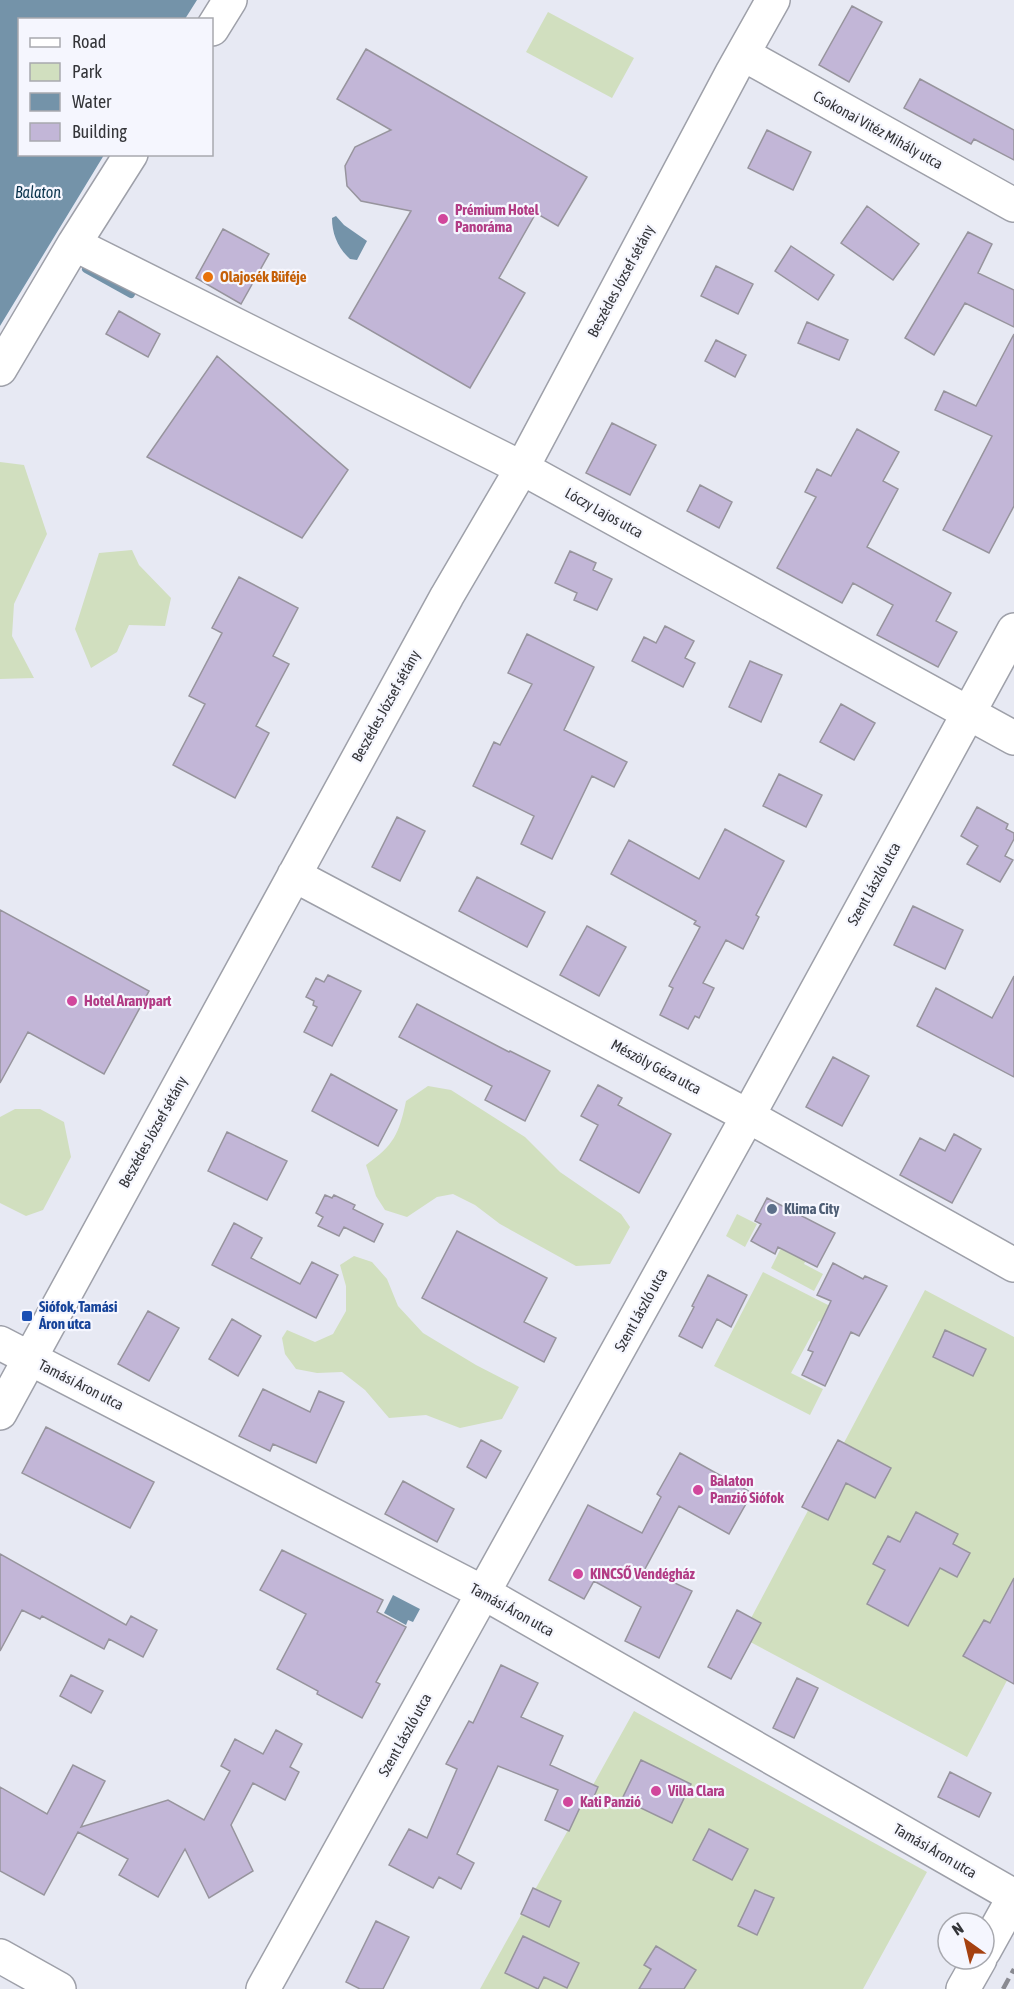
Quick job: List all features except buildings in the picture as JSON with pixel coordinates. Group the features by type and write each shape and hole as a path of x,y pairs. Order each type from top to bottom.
{"street":[{"path":"213,27 230,0"},
{"name":"Beszédes József sétány","path":"0,1413 447,596 522,468 773,0"},
{"name":"Csokonai Vitéz Mihály utca","path":"743,54 1014,205"},
{"path":"0,369 74,244 130,156"},
{"name":"Lóczy Lajos utca","path":"74,244 522,468 1014,738"},
{"name":"Szent László utca","path":"263,1989 748,1116 1014,630"},
{"name":"Mészöly Géza utca","path":"294,875 748,1116 1014,1265"},
{"name":"Tamási Áron utca","path":"0,1343 484,1593 1014,1897"},
{"path":"996,1930 1014,1897"},
{"path":"0,1956 59,1989"},
{"path":"963,1989 973,1971"}],"green space":[{"path":"548,12 634,58 612,98 526,52"},
{"path":"0,462 24,465 47,534 14,604 12,636 34,678 0,679"},
{"path":"132,550 139,565 171,598 165,626 129,625 117,652 91,668 75,629 99,553"},
{"path":"428,1086 451,1090 525,1137 560,1172 621,1214 630,1227 610,1264 576,1266 500,1224 475,1205 453,1194 437,1197 407,1217 385,1210 376,1196 366,1165 394,1138 406,1101"},
{"path":"15,1109 40,1109 64,1122 71,1157 43,1210 26,1216 0,1203 0,1117"},
{"path":"737,1214 757,1224 745,1247 726,1236"},
{"path":"785,1240 809,1253 804,1264 823,1274 814,1291 771,1268"},
{"path":"354,1256 372,1262 387,1279 398,1306 423,1333 476,1365 519,1387 502,1419 460,1428 426,1415 389,1418 365,1390 342,1372 317,1373 296,1369 285,1354 282,1338 287,1330 315,1342 333,1334 346,1311 346,1286 340,1265"},
{"path":"763,1272 832,1307 824,1323 819,1321 791,1373 823,1389 810,1415 714,1366"},
{"path":"925,1290 1014,1337 1014,1667 967,1757 741,1637"},
{"path":"634,1711 927,1872 863,1989 480,1989"}],"water":[{"name":"Balaton","path":"0,0 197,0 186,18 18,18 18,156 103,156 0,326"},
{"path":"336,216 344,225 367,241 357,260 350,259 336,240 332,218"},
{"path":"393,1595 420,1609 413,1622 408,1620 406,1625 384,1613"}],"waterway":[{"path":"86,269 131,294"}],"railway":[{"path":"1003,1989 1014,1969"}],"place":[{"name":"Prémium Hotel Panoráma","path":"443,219"},
{"name":"Olajosék Büféje","path":"208,277"},
{"name":"Hotel Aranypart","path":"72,1001"},
{"name":"Klima City","path":"772,1209"},
{"name":"Siófok, Tamási Áron utca","path":"27,1316"},
{"name":"Balaton Panzió Siófok","path":"698,1490"},
{"name":"KINCSŐ Vendégház","path":"578,1574"},
{"name":"Villa Clara","path":"656,1791"},
{"name":"Kati Panzió","path":"568,1802"}]}
